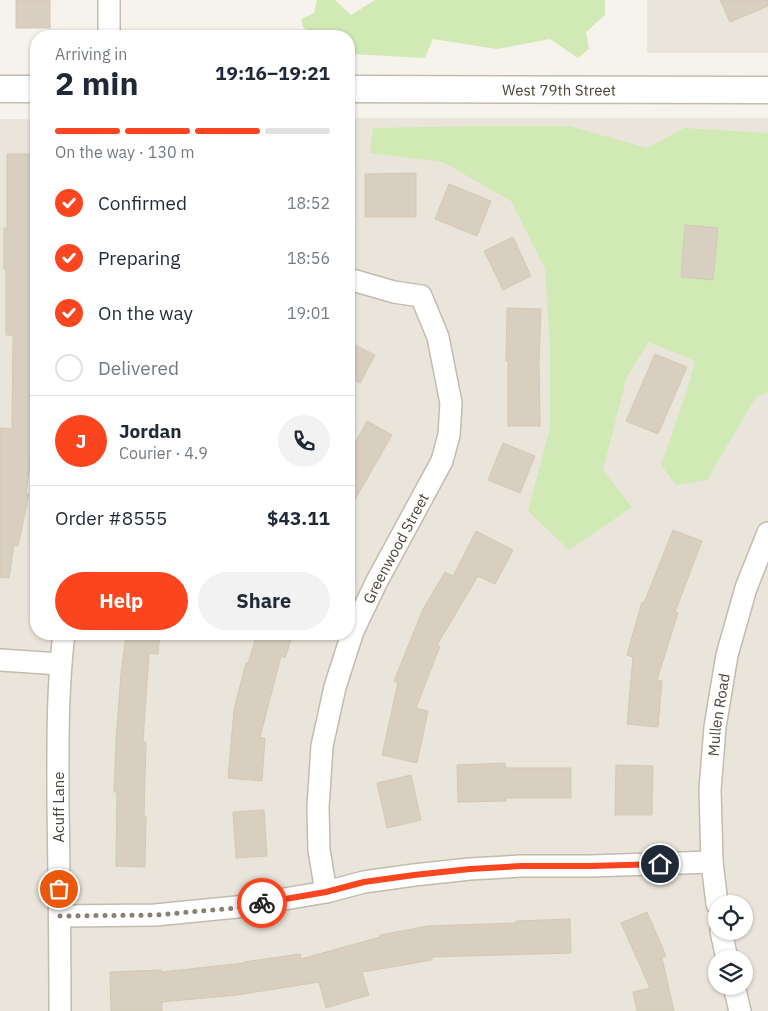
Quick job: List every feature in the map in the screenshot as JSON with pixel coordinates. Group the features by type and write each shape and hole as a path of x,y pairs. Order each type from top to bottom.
{"street":[{"path":"109,0 109,30"},
{"path":"0,89 30,89"},
{"name":"West 79th Street","path":"355,89 768,90"},
{"name":"Greenwood Street","path":"355,282 394,292 421,296 438,337 451,403 449,436 442,461 376,581 355,627"},
{"name":"Mullen Road","path":"716,895 712,862 710,790 715,727 727,655 746,588 768,533"},
{"name":"Acuff Lane","path":"60,1011 58,712 63,640"},
{"name":"Greenwood Street","path":"326,892 319,850 318,807 322,746 335,686 350,640"},
{"path":"0,660 60,664"},
{"path":"60,916 155,915 237,908 326,892 364,882 470,869 521,866 712,862"},
{"path":"736,995 740,1011"}],"shaded area":[{"path":"647,0 768,0 768,53 647,53"},
{"path":"355,118 768,118 768,1011 0,1011 0,119 30,119 30,640 355,640"}],"green space":[{"path":"317,0 335,0 351,15 375,0 605,0 605,15 586,32 589,49 578,58 550,39 497,49 433,39 425,58 355,54 355,30 306,30 303,27 301,19 314,13"},
{"path":"569,126 647,148 684,128 768,133 768,393 756,397 707,480 676,485 661,465 688,388 695,361 649,342 627,376 603,470 632,507 569,550 528,511 550,428 550,344 545,269 511,201 443,162 370,153 373,128"}],"building":[{"path":"16,0 50,0 50,28 16,28"},
{"path":"720,0 768,0 768,6 730,22"},
{"path":"7,154 30,154 30,463 26,493 29,494 18,546 14,545 9,578 0,577 0,428 12,429 13,335 6,335 6,269 4,269 4,228 7,228"},
{"path":"416,173 416,217 365,217 365,174"},
{"path":"449,184 491,201 477,236 435,219"},
{"path":"685,225 718,228 713,280 681,277"},
{"path":"513,237 531,276 503,290 484,251"},
{"path":"507,308 541,309 539,361 540,426 508,426"},
{"path":"355,345 375,355 360,383 355,380"},
{"path":"655,354 687,367 658,434 626,421"},
{"path":"367,421 392,435 355,500 355,443"},
{"path":"503,443 535,456 520,493 488,480"},
{"path":"673,530 702,541 675,612 678,613 657,680 662,681 658,727 627,724 633,657 627,655 642,602 644,603"},
{"path":"476,531 513,550 495,584 478,576 437,645 440,646 416,708 428,711 417,763 382,755 398,683 394,681 423,609 445,572 453,576"},
{"path":"125,640 159,640 158,654 149,653 143,742 146,742 145,867 116,866 117,792 114,792 121,674"},
{"path":"255,640 291,640 285,658 281,656 260,737 265,738 262,781 228,778 234,709 246,663 248,663"},
{"path":"505,763 506,768 571,768 571,798 506,798 506,801 458,802 457,765"},
{"path":"616,765 653,766 652,815 615,815"},
{"path":"411,775 421,820 387,828 377,783"},
{"path":"264,810 267,856 236,858 233,812"},
{"path":"647,912 666,956 662,958 674,1011 637,1011 633,992 650,988 621,923"},
{"path":"570,919 571,953 432,957 432,960 362,972 369,995 326,1008 319,982 237,995 162,1002 162,1011 111,1011 110,972 161,970 161,972 244,963 300,954 301,959 380,937 380,935 428,926"}],"way so far":[{"path":"59,889 60,916 155,915 237,908 262,903"}],"route":[{"path":"262,903 326,892 364,882 470,869 521,866 660,864"}]}
